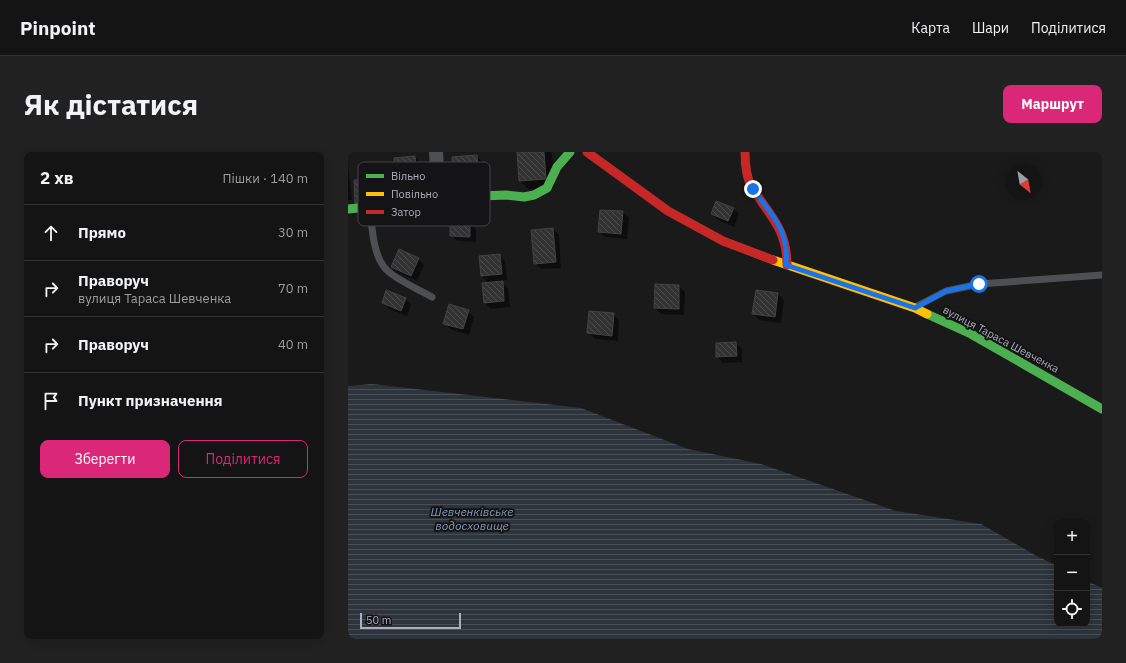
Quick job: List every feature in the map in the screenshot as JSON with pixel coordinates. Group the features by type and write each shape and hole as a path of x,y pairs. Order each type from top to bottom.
{"main road":[{"path":"490,196 534,196 547,188 557,167 570,152"},
{"name":"вулиця Тараса Шевченка","path":"587,152 675,215 723,242 786,265 915,308 971,334 1102,408"},
{"path":"745,152 746,167 753,189 779,224 784,236 787,251 786,265"},
{"path":"348,209 358,208"}],"street":[{"path":"436,152 437,162"}],"lane":[{"path":"372,226 377,254 380,262 389,273 432,297"},
{"path":"915,308 946,291 979,284 1102,275"}],"water":[{"name":"Шевченківське водосховище","path":"372,384 581,408 688,449 761,464 896,511 981,524 1054,564 1054,627 1090,627 1090,582 1102,588 1102,639 348,639 348,386"}],"building":[{"path":"517,152 544,152 546,179 519,181"},
{"path":"477,155 478,162 452,162 452,157"},
{"path":"415,156 416,162 394,162 394,158"},
{"path":"354,180 358,180 358,204 355,204"},
{"path":"716,201 734,208 728,221 711,214"},
{"path":"600,210 623,211 621,234 598,232"},
{"path":"450,226 470,226 470,237 450,236"},
{"path":"553,228 556,262 534,264 531,230"},
{"path":"399,249 419,258 411,276 391,267"},
{"path":"500,254 502,274 481,276 479,256"},
{"path":"503,281 504,301 484,303 482,283"},
{"path":"655,284 679,285 679,309 654,308"},
{"path":"386,290 406,298 401,311 382,303"},
{"path":"756,290 778,293 775,317 752,314"},
{"path":"449,304 469,310 463,329 443,324"},
{"path":"589,311 614,313 612,336 587,333"},
{"path":"736,342 737,356 716,357 716,343"}],"traffic: fast":[{"path":"490,196 506,195 524,197 534,195 547,188 557,167 570,152"},
{"path":"348,209 358,208"},
{"path":"927,314 971,334 1102,409"}],"traffic: slow":[{"path":"773,260 915,308 927,314"}],"traffic: jam":[{"path":"587,152 668,211 723,241 773,260"},
{"path":"745,152 748,179 753,190 772,216 780,231 787,255 787,265"}],"route":[{"path":"753,189 779,224 784,236 787,251 786,265 915,308 946,291 979,284"}]}
